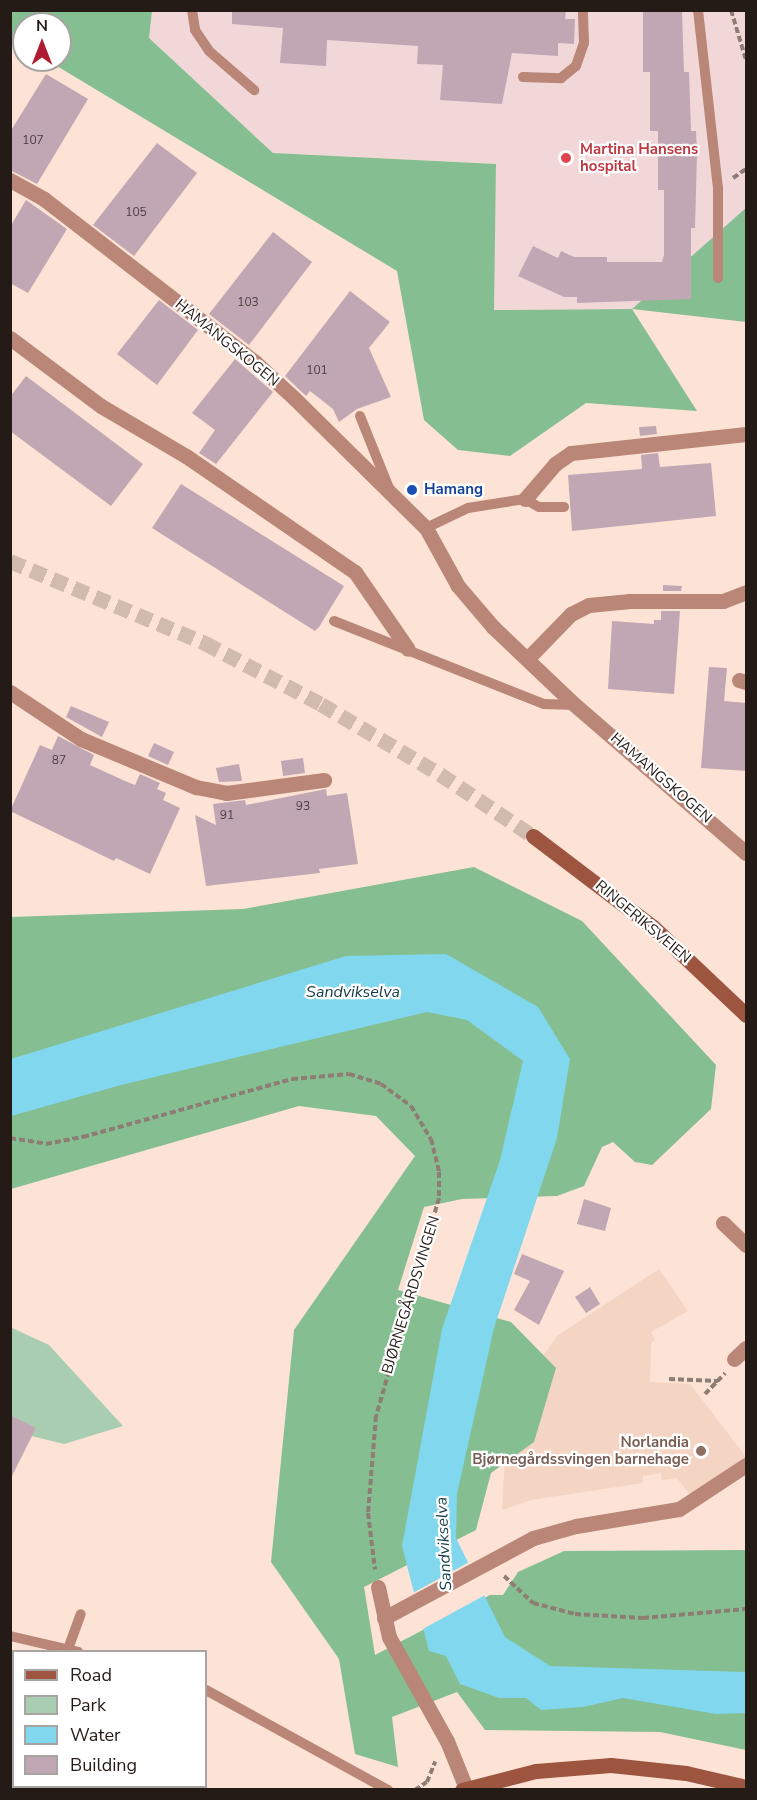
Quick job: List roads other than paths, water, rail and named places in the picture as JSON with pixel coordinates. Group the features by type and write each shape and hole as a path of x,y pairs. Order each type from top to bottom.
{"main road":[{"name":"RINGERIKSVEIEN","path":"534,836 653,927 747,1015"},
{"path":"464,1789 536,1771 611,1765 686,1773 742,1787"}],"street":[{"name":"HAMANGSKOGEN","path":"10,180 44,200 255,363 389,489 426,528 458,586 575,705 747,853"},
{"path":"10,338 101,406 196,462 355,572 408,649"},
{"path":"525,499 555,464 571,453 747,434"},
{"path":"528,658 571,614 589,605 630,601 723,601 747,592"},
{"path":"10,692 81,740 196,787 226,793 324,780"},
{"path":"723,1223 747,1245"},
{"path":"734,1359 747,1348"},
{"path":"384,1618 546,1533 679,1509 747,1465"},
{"path":"378,1587 389,1637 447,1742 464,1789"}],"lane":[{"path":"192,10 195,30 209,51 254,90"},
{"path":"523,77 561,78 576,66 584,43 583,10"},
{"path":"698,10 718,188 718,278"},
{"path":"360,416 389,489"},
{"path":"426,528 468,508 525,499 539,507 564,507"},
{"path":"334,621 544,704 575,705"},
{"path":"10,1636 73,1650 81,1614"},
{"path":"207,1691 388,1790"}],"water":[{"name":"Sandvikselva","path":"446,954 538,1007 570,1059 557,1138 494,1328 457,1494 456,1538 505,1637 550,1666 746,1672 746,1713 716,1714 623,1698 583,1707 541,1710 526,1698 499,1698 460,1684 446,1656 429,1651 402,1546 442,1329 500,1160 523,1061 467,1020 427,1012 121,1085 11,1116 11,1059 346,956"}],"tunnel":[{"path":"10,561 205,643 321,704 440,774 533,836"}],"place":[{"name":"Martina Hansens hospital","path":"566,158"},
{"name":"Hamang","path":"412,490"},
{"name":"Norlandia Bjørnegårdssvingen barnehage","path":"701,1451"}]}
